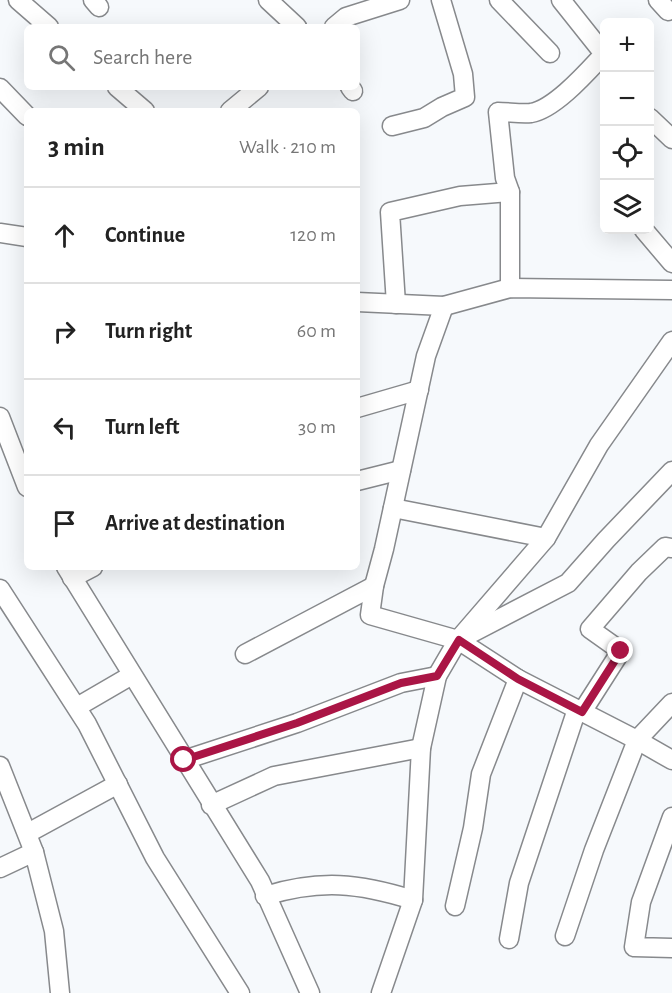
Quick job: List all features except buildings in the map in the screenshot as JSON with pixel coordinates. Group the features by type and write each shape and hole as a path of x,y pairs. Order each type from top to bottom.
{"street":[{"path":"18,0 46,24"},
{"path":"268,0 294,24"},
{"path":"338,24 346,17 400,0"},
{"path":"392,126 424,118 465,97 463,74 441,0"},
{"path":"499,0 550,53"},
{"path":"510,288 510,192 505,178 498,112 533,113 557,100 575,85 604,54 561,0"},
{"path":"0,88 24,113"},
{"path":"120,90 142,108"},
{"path":"234,108 255,90"},
{"path":"654,120 670,133"},
{"path":"396,304 390,212 460,196 510,192"},
{"path":"0,233 24,237"},
{"path":"647,234 672,263"},
{"path":"360,302 444,306 510,288 672,290"},
{"path":"444,306 426,356 374,586 370,615 459,640 518,679 672,760"},
{"path":"381,993 413,900 421,748 437,676 459,640 546,538 599,445 672,341"},
{"path":"360,407 419,390"},
{"path":"0,417 24,479"},
{"path":"360,480 401,470"},
{"path":"459,640 568,583 672,471"},
{"path":"393,508 546,538"},
{"path":"509,939 519,883 580,711 621,651 590,629 639,572 665,547 672,548"},
{"path":"69,572 260,881 310,993"},
{"path":"245,654 374,586"},
{"path":"0,589 77,707 155,858 240,993"},
{"path":"77,707 132,675"},
{"path":"184,760 297,723 401,683 437,676"},
{"path":"454,906 473,828 481,774 518,679"},
{"path":"565,936 594,850 637,740 672,703"},
{"path":"211,805 274,776 421,748"},
{"path":"0,766 34,852 54,932 60,993"},
{"path":"27,833 118,784"},
{"path":"672,817 640,902 634,947 672,948"},
{"path":"0,868 34,852"},
{"path":"265,896 292,888 334,884 380,889 413,900"}],"route":[{"path":"184,760 297,723 401,683 437,676 459,640 518,679 582,712 621,651"}]}
